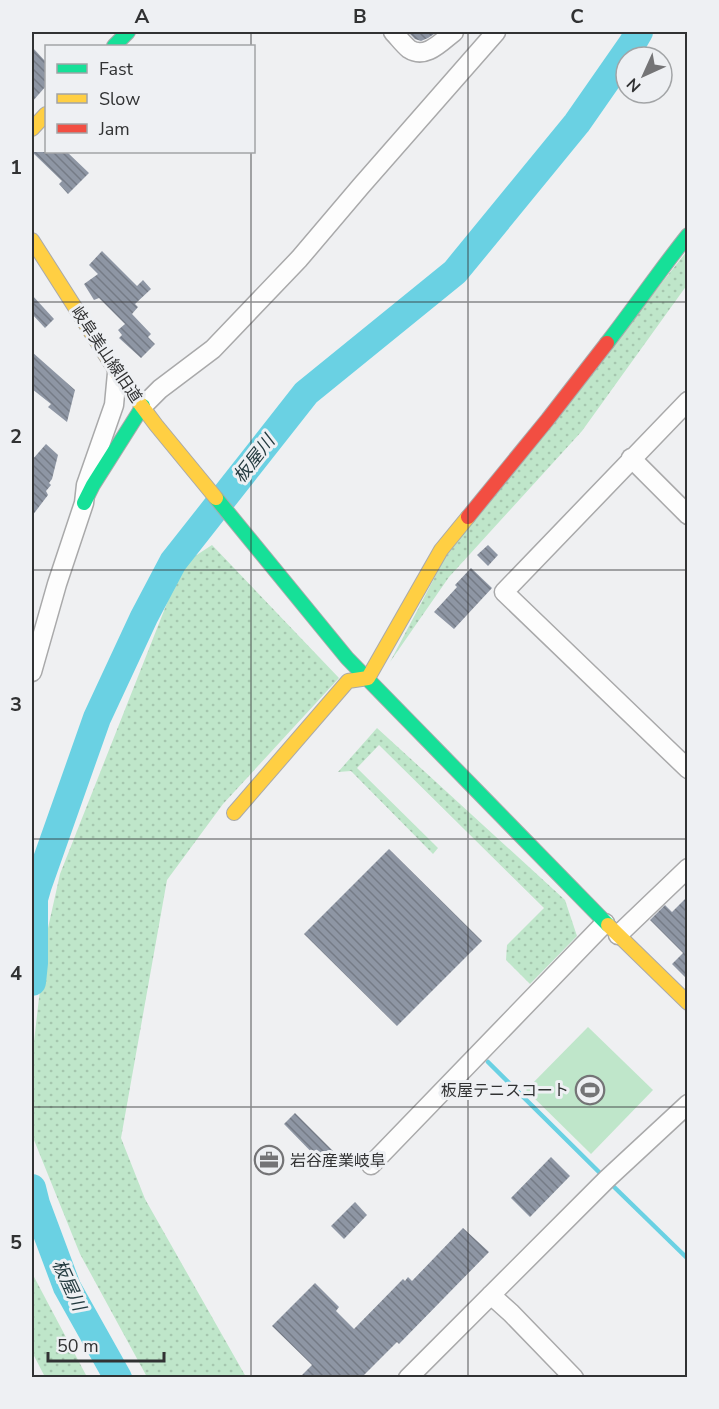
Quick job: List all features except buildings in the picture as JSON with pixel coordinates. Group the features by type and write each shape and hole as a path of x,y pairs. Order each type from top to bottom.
{"street":[{"path":"115,45 128,32"},
{"path":"393,32 410,49 422,53 430,50 454,32"},
{"path":"480,49 491,32"},
{"path":"496,32 299,259 213,349 143,406 156,425 347,658 687,1003"},
{"path":"32,129 45,115"},
{"path":"368,678 441,550 548,419 686,239"},
{"name":"岐阜美山線旧道","path":"32,240 117,373 143,406 84,503 57,584 32,672"},
{"path":"84,503 86,484 114,405 117,373"},
{"path":"687,401 504,592 687,769"},
{"path":"631,458 687,515"},
{"path":"234,813 348,681 368,678"},
{"path":"371,1165 612,929 687,868"},
{"path":"408,1377 607,1179 687,1104"},
{"path":"491,1295 574,1377"}],"green space":[{"path":"687,251 687,285 582,431 449,577 390,662 446,556"},
{"path":"212,545 339,678 223,804 167,880 121,1138 145,1199 246,1377 147,1377 80,1254 34,1140 32,1059 46,937 60,874 171,593 189,560"},
{"path":"377,728 565,900 577,936 530,984 506,960 507,945 544,908 379,745 357,768 438,848 433,854 351,771 338,772"},
{"name":"板屋テニスコート","path":"588,1027 653,1090 591,1154 526,1090"},
{"path":"32,1273 87,1377 45,1377 32,1352"}],"waterway":[{"name":"板屋川","path":"32,982 34,899 38,885 97,718 144,617 173,562 306,393 455,272 577,123 639,32"},
{"path":"488,1062 604,1177"},
{"path":"610,1183 688,1259"},
{"name":"板屋川","path":"32,1188 67,1287 118,1378"}],"traffic: fast":[{"path":"115,45 128,32"},
{"path":"607,343 688,235"},
{"path":"84,503 143,406"},
{"path":"216,498 347,658 608,925"}],"traffic: slow":[{"path":"32,129 45,115"},
{"path":"32,240 117,373 216,498"},
{"path":"234,813 348,681 368,678 441,550 468,517"},
{"path":"608,925 688,1003"}],"traffic: jam":[{"path":"468,517 607,343"}],"place":[{"name":"板屋テニスコート","path":"590,1090"},
{"name":"岩谷産業岐阜","path":"269,1160"}]}
